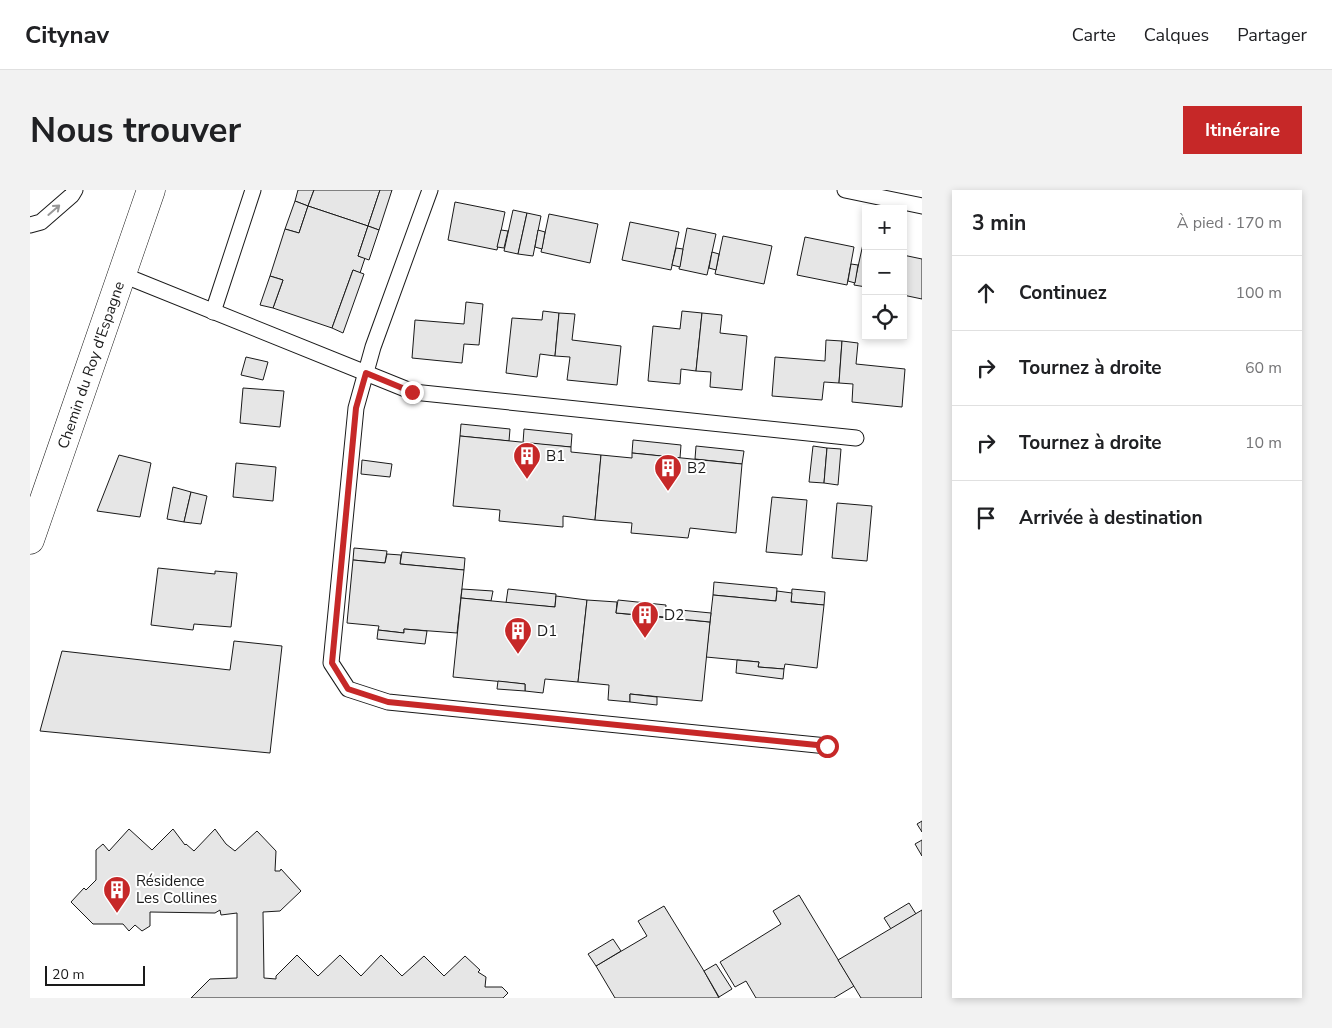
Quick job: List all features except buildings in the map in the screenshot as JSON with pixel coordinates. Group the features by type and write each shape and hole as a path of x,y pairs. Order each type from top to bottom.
{"street":[{"name":"Chemin du Roy d'Espagne","path":"30,540 151,190"}],"lane":[{"path":"30,225 41,222 72,195 75,190"},
{"path":"213,312 253,190"},
{"path":"430,190 373,346 356,408 332,663 348,689 388,702 827,746"},
{"path":"845,190 922,206"},
{"path":"122,275 412,392 856,438"}],"place":[{"name":"B1","path":"527,480"},
{"name":"B2","path":"668,492"},
{"name":"D2","path":"645,639"},
{"name":"D1","path":"518,655"},
{"name":"Résidence Les Collines","path":"117,914"}],"route":[{"path":"412,392 366,373 356,408 332,663 348,689 388,702 827,746"}]}
